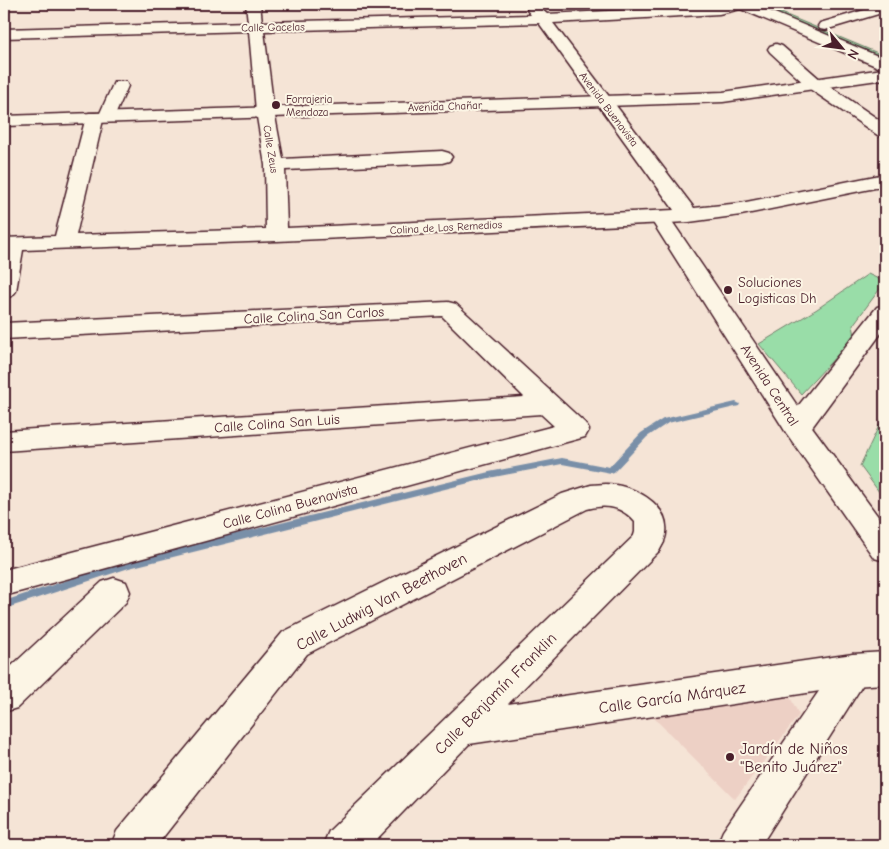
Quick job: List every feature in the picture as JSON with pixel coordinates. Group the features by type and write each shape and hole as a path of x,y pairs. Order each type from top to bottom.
{"street":[{"name":"Calle Zeus","path":"253,4 265,112 275,165 278,235"},
{"name":"Avenida Buenavista","path":"527,4 543,19 689,216"},
{"name":"Calle Gacelas","path":"4,33 543,19 719,10 742,4"},
{"path":"742,4 885,65"},
{"path":"768,4 885,52"},
{"path":"825,26 885,8"},
{"path":"776,49 816,85 885,132"},
{"name":"Avenida Chañar","path":"4,121 723,97 885,74"},
{"path":"64,242 101,117 120,86"},
{"path":"275,165 442,157"},
{"name":"Colina de Los Remedios","path":"8,244 278,235 689,216 741,209 885,180"},
{"name":"Avenida Central","path":"660,218 797,427 885,549"},
{"path":"4,291 8,244"},
{"name":"Calle Colina San Carlos","path":"4,331 448,309 576,430"},
{"path":"797,427 885,312"},
{"name":"Calle Colina San Luis","path":"4,441 549,404"},
{"name":"Calle Colina Buenavista","path":"4,583 576,430"},
{"name":"Calle Ludwig Van Beethoven","path":"132,845 295,643 572,502 593,496 612,495 634,504 648,516 652,530 648,542"},
{"name":"Calle Benjamín Franklin","path":"343,845 648,542"},
{"path":"4,696 114,592"},
{"path":"737,845 869,669"},
{"name":"Calle García Márquez","path":"459,728 869,669"}],"shaded area":[{"name":"Jardín de Niños \"Benito Juárez\"","path":"789,695 799,715 735,799 647,711"}],"green space":[{"path":"748,4 760,4 885,56 885,62"},
{"path":"868,274 885,282 853,325 855,336 801,394 759,344 817,309"},
{"path":"885,413 885,500 860,466"}],"waterway":[{"path":"4,605 129,564 489,475 562,461 611,470 644,435 666,421 736,404"}],"place":[{"name":"Forrajeria Mendoza","path":"276,105"},
{"name":"Soluciones Logisticas Dh","path":"728,290"},
{"name":"Jardín de Niños \"Benito Juárez\"","path":"730,757"}]}
